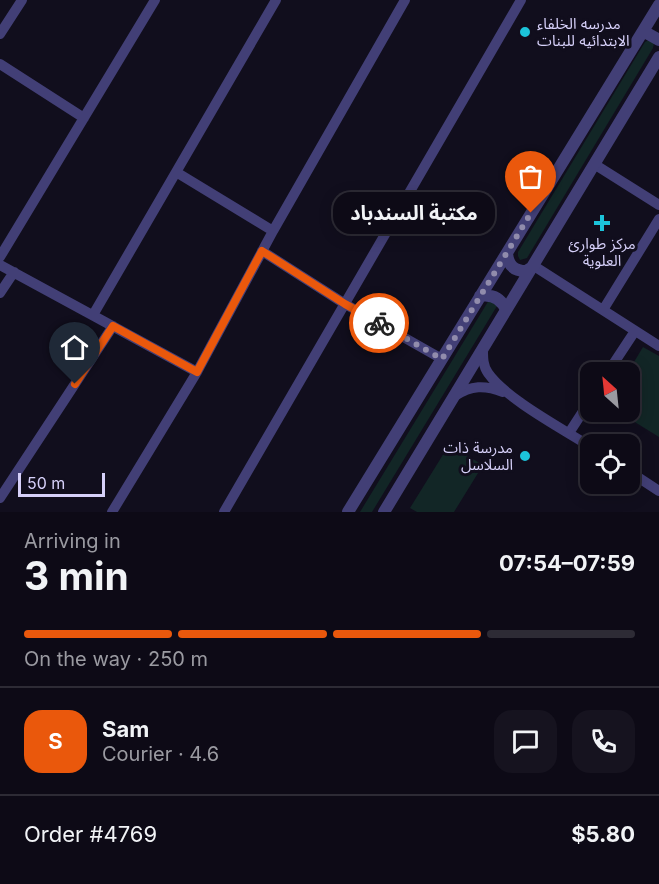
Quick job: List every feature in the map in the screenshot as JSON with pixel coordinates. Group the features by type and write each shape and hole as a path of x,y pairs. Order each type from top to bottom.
{"street":[{"path":"0,34 22,0"},
{"path":"0,256 155,0"},
{"path":"93,315 276,0"},
{"path":"112,512 197,372 273,231 405,0"},
{"path":"224,512 520,0"},
{"path":"348,512 659,5"},
{"path":"643,31 659,40"},
{"path":"384,512 594,164 655,73 659,57"},
{"path":"0,64 84,118"},
{"path":"594,164 659,205"},
{"path":"176,172 273,231"},
{"path":"603,310 659,219"},
{"path":"262,251 345,304 442,359"},
{"path":"507,253 510,265 514,269 526,271 534,266"},
{"path":"0,265 197,372"},
{"path":"534,266 659,346"},
{"path":"0,293 14,272"},
{"path":"480,296 496,297 506,310"},
{"path":"0,498 113,326"},
{"path":"615,362 635,331"},
{"path":"483,350 487,372 509,395"},
{"path":"455,396 476,386 490,387 509,395 580,440"},
{"path":"569,433 580,416"},
{"path":"640,479 659,491"}],"green space":[{"path":"649,40 654,43 653,48 527,258 520,260 518,252 645,42"},
{"path":"489,300 497,306 372,512 360,512"},
{"path":"643,347 659,356 659,437 635,422 640,422 640,362 634,362"},
{"path":"449,445 483,465 454,512 417,512 410,508"}],"way so far":[{"path":"379,323 442,359 531,213"}],"place":[{"name":"مدرسه الخلفاء الابتدائيه للبنات","path":"525,32"},
{"name":"مكتبة السندباد","path":"531,213"},
{"name":"مركز طوارئ العلوية","path":"602,223"},
{"name":"مدرسة ذات السلاسل","path":"525,456"}],"route":[{"path":"75,384 113,326 197,372 262,251 379,323"}]}
